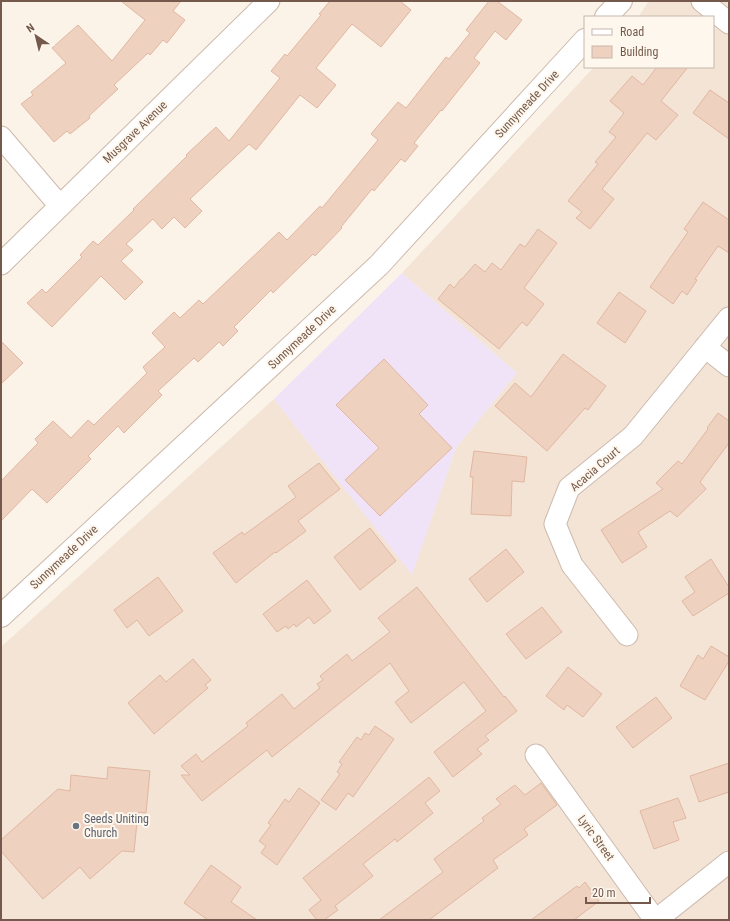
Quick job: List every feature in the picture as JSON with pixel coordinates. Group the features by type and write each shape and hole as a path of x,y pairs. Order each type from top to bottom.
{"street":[{"name":"Musgrave Avenue","path":"1,264 269,1"},
{"path":"607,16 621,1"},
{"path":"702,1 729,23"},
{"name":"Sunnymeade Drive","path":"1,616 379,265 584,41"},
{"path":"1,137 60,206"},
{"name":"Acacia Court","path":"627,634 572,565 555,524 569,488 633,436 729,318"},
{"path":"706,348 729,366"},
{"name":"Lyric Street","path":"536,755 655,920"},
{"path":"655,920 729,862"}],"shaded area":[{"path":"649,1 729,1 729,920 1,920 1,647 274,399 412,574 456,448 517,373 402,273 593,68 714,68 714,16 639,16"},
{"path":"402,273 517,373 456,448 412,575 274,399"}],"building":[{"path":"121,1 181,1 173,11 185,20 167,43 163,40 150,55 148,53 114,85 118,89 89,116 90,118 70,134 67,131 54,142 21,104 33,95 31,92 66,63 52,48 78,25 112,61 145,20"},
{"path":"330,1 400,1 411,10 381,47 352,24 316,68 336,85 317,108 300,95 256,150 249,144 190,199 202,211 185,228 174,217 162,229 153,219 126,244 133,250 121,261 143,282 125,300 101,276 52,327 27,303 42,289 46,293 82,257 80,255 93,241 98,245 187,156 186,155 216,127 229,141 280,78 271,71 285,54 287,56 321,15 319,14"},
{"path":"489,1 497,1 522,20 506,40 495,31 474,58 480,63 442,111 441,110 414,143 418,146 405,162 401,159 374,191 372,189 341,227 342,228 315,256 313,254 273,293 271,290 234,327 238,331 223,346 219,342 198,362 194,358 158,391 162,395 124,433 118,426 88,456 91,459 47,503 32,489 1,521 1,481 38,443 35,439 53,421 71,438 88,420 94,425 147,373 143,367 165,347 152,333 174,312 180,318 199,300 203,304 279,232 287,240 320,206 322,208 378,140 371,134 398,102 406,108 446,57 449,59 470,33 466,30"},
{"path":"656,68 687,68 661,101 678,115 656,140 647,133 602,189 614,199 590,229 576,218 582,212 568,201 598,164 595,162 616,137 609,132 624,113 610,101 632,76 643,85"},
{"path":"710,90 729,103 729,139 693,113"},
{"path":"703,202 729,220 729,253 718,246 695,279 697,280 687,295 682,291 673,304 650,287 688,232 684,229"},
{"path":"538,229 557,243 524,288 544,304 527,326 522,322 499,349 438,299 450,284 454,288 475,264 485,272 492,263 501,270 520,244 525,247"},
{"path":"619,292 646,311 625,343 597,323"},
{"path":"1,341 23,363 1,384"},
{"path":"563,354 606,386 588,410 585,408 547,451 495,406 515,383 531,397"},
{"path":"384,359 428,405 419,414 452,448 380,516 345,480 379,448 336,405"},
{"path":"718,413 729,421 729,443 700,482 706,489 677,517 670,511 638,532 647,547 622,563 601,530 663,489 656,483 678,461 682,464"},
{"path":"474,451 527,457 524,482 512,481 511,516 471,514 473,477 470,477"},
{"path":"319,463 340,489 298,521 306,531 276,553 275,552 236,583 213,553 242,532 244,535 296,497 288,486"},
{"path":"370,528 396,561 360,590 334,557"},
{"path":"506,549 524,572 487,602 469,579"},
{"path":"711,559 729,587 729,593 693,616 682,601 695,592 685,577"},
{"path":"158,577 183,611 149,636 137,620 127,628 114,610"},
{"path":"307,580 331,611 314,624 309,617 296,627 294,624 288,629 286,626 277,632 263,614"},
{"path":"417,587 504,697 505,696 517,711 485,736 489,740 477,749 482,754 453,777 434,752 486,711 464,682 411,723 395,702 409,691 390,663 272,757 267,750 202,801 181,775 190,775 181,766 196,754 202,762 248,726 246,723 282,694 294,709 320,688 317,684 323,680 320,676 347,654 352,661 390,632 378,618"},
{"path":"542,607 562,632 526,659 506,634"},
{"path":"711,646 729,657 729,661 705,700 680,686 698,655 703,659"},
{"path":"193,659 211,680 205,685 208,688 154,734 128,703 160,675 166,682"},
{"path":"568,667 602,694 583,717 567,705 564,710 546,696"},
{"path":"656,697 672,718 633,748 616,727"},
{"path":"375,726 394,739 353,797 348,793 336,810 321,800 340,774 337,772 342,764 339,762 357,737 361,740 365,733 369,735"},
{"path":"729,763 729,792 699,802 690,776"},
{"name":"Seeds Uniting Church","path":"108,767 150,771 146,813 138,812 134,852 122,851 90,879 80,867 43,899 1,851 1,840 58,789 70,791 71,775 107,779"},
{"path":"429,777 440,791 425,803 433,813 397,842 395,839 363,864 373,876 335,906 338,910 324,920 317,920 309,910 321,900 303,878"},
{"path":"541,783 557,805 524,829 528,835 493,860 498,868 429,920 379,920 443,872 434,859 484,821 482,818 501,804 496,799 515,785 525,795"},
{"path":"299,788 320,803 277,865 261,853 266,846 259,841 271,825 268,823 285,799 289,802"},
{"path":"678,798 686,818 673,822 679,840 654,849 640,811"},
{"path":"211,865 241,887 231,902 257,920 208,920 184,903"},
{"path":"585,882 599,901 574,920 531,920 577,886 579,888"}],"place":[{"name":"Seeds Uniting Church","path":"76,826"}]}
